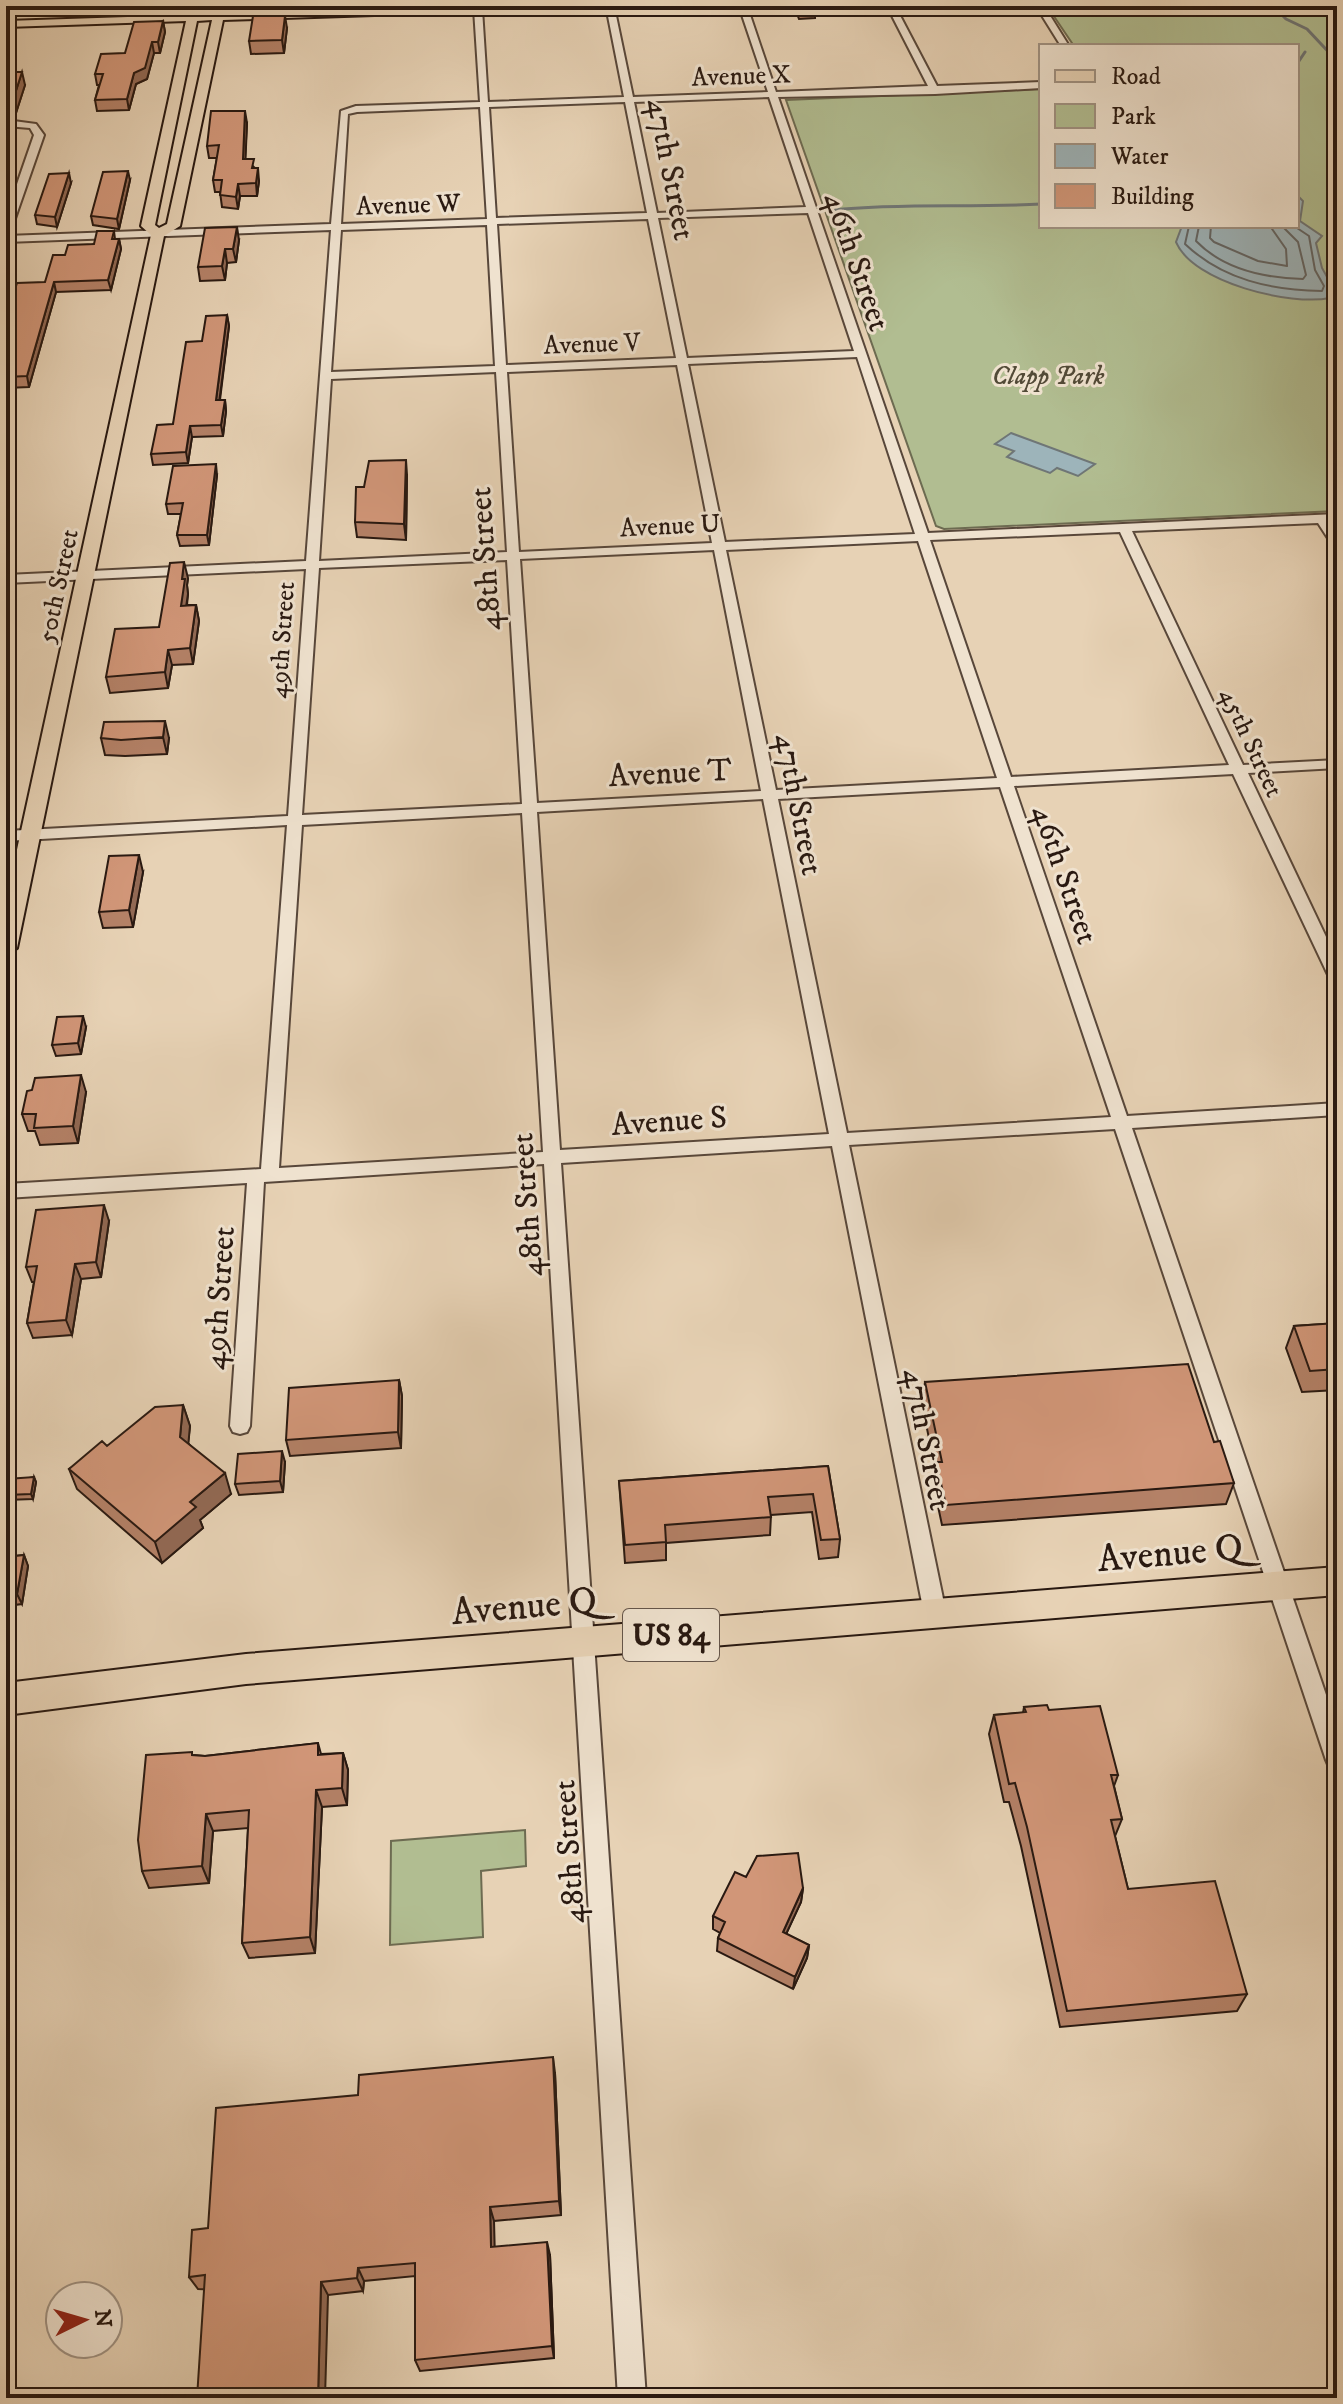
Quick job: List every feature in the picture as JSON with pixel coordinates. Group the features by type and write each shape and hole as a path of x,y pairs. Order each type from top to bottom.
{"highway":[{"name":"Avenue Q","path":"6,1699 246,1669 1337,1581"}],"main road":[{"path":"6,22 219,12 552,6"},
{"name":"50th Street","path":"158,234 173,226 219,12"},
{"name":"50th Street","path":"158,234 148,226 194,13"},
{"name":"50th Street","path":"6,948 158,234"}],"street":[{"name":"47th Street","path":"610,6 935,1613"},
{"name":"46th Street","path":"743,6 1337,1760"},
{"path":"891,6 935,91"},
{"path":"1040,6 1064,44"},
{"name":"48th Street","path":"482,7 484,105 632,2398"},
{"name":"Avenue X","path":"346,111 1039,85"},
{"name":"49th Street","path":"240,1426 294,821 343,116 346,111"},
{"path":"6,123 33,126 39,135 6,230"},
{"name":"Avenue W","path":"6,239 812,210"},
{"name":"Avenue V","path":"325,376 861,354"},
{"name":"Avenue U","path":"6,579 1337,518"},
{"path":"1322,519 1337,543"},
{"name":"45th Street","path":"1124,528 1337,977"},
{"name":"Avenue T","path":"6,836 1337,764"},
{"name":"Avenue S","path":"6,1191 1337,1109"}],"green space":[{"name":"Clapp Park","path":"1047,6 1337,6 1337,511 944,529 936,526 786,100 1039,89 1039,228 1299,228 1299,44 1073,44"},
{"path":"525,1830 526,1866 481,1871 483,1937 390,1945 391,1841"}],"water":[{"path":"1299,197 1303,201 1300,221 1322,236 1316,243 1322,268 1336,293 1330,298 1313,300 1269,295 1245,288 1202,269 1186,257 1176,242 1181,228 1299,228"},
{"path":"1011,433 1095,464 1078,476 1057,468 1050,473 1007,457 1014,451 995,444"}],"building":[{"path":"797,6 813,6 815,10 799,10"},
{"path":"253,16 285,16 282,40 249,41"},
{"path":"163,21 158,42 152,42 145,68 134,73 127,99 95,100 103,74 95,74 101,54 125,53 134,22"},
{"path":"6,72 22,72 12,103 6,103"},
{"path":"211,111 245,111 243,159 254,159 252,168 258,168 256,183 238,184 236,197 220,195 222,180 213,180 219,145 207,146"},
{"path":"128,171 117,219 91,216 103,172"},
{"path":"69,173 55,217 35,215 49,174"},
{"path":"237,227 233,249 225,249 222,266 198,267 205,228"},
{"path":"97,231 114,231 112,239 119,239 108,280 54,282 27,376 6,377 6,317 17,283 45,282 53,255 65,255 68,245 94,244"},
{"path":"227,315 216,400 225,400 221,425 190,426 186,452 151,454 157,425 173,424 186,342 202,341 206,316"},
{"path":"406,460 404,524 355,522 356,487 364,487 369,461"},
{"path":"216,464 207,535 177,535 183,503 166,504 173,466"},
{"path":"184,562 181,606 196,605 190,648 168,650 165,672 106,677 115,629 159,627 170,563"},
{"path":"165,721 163,737 101,738 104,722"},
{"path":"139,855 129,910 99,912 109,856"},
{"path":"83,1016 78,1043 52,1045 57,1017"},
{"path":"81,1075 73,1126 34,1128 36,1114 22,1114 27,1091 32,1090 35,1078"},
{"path":"104,1205 96,1262 75,1264 66,1320 27,1323 37,1266 26,1267 36,1210"},
{"path":"1337,1323 1337,1369 1310,1371 1294,1326"},
{"path":"1188,1364 1214,1442 1220,1441 1234,1483 946,1505 936,1462 942,1462 925,1382"},
{"path":"399,1380 398,1432 286,1440 289,1388"},
{"path":"183,1405 180,1437 225,1473 190,1502 196,1507 155,1542 69,1469 102,1441 107,1446 155,1407"},
{"path":"282,1451 280,1481 235,1484 238,1454"},
{"path":"828,1466 840,1539 821,1540 813,1494 768,1497 771,1517 665,1525 666,1542 625,1545 619,1481"},
{"path":"34,1477 31,1494 6,1495 7,1479"},
{"path":"24,1555 17,1594 6,1595 6,1557"},
{"path":"1047,1705 1049,1710 1100,1706 1118,1775 1111,1775 1122,1819 1111,1820 1128,1889 1215,1881 1247,1994 1067,2011 1027,1827 1015,1783 1009,1784 994,1715 1026,1712 1024,1707"},
{"path":"318,1743 318,1755 343,1753 342,1788 316,1790 310,1937 242,1943 249,1810 206,1814 202,1866 142,1871 138,1840 146,1755 192,1752 192,1755 205,1756"},
{"path":"798,1853 803,1888 783,1932 809,1945 795,1977 718,1938 725,1922 713,1916 735,1872 746,1877 757,1856"},
{"path":"553,2057 559,2201 490,2207 491,2247 547,2242 552,2346 415,2360 415,2263 358,2268 357,2278 321,2282 318,2398 197,2398 205,2275 189,2277 192,2230 208,2228 216,2108 358,2095 359,2075"}],"waterway":[{"path":"1273,6 1286,19 1307,29 1337,61"},
{"path":"1299,61 1305,52"},
{"path":"833,210 1039,204"}]}
